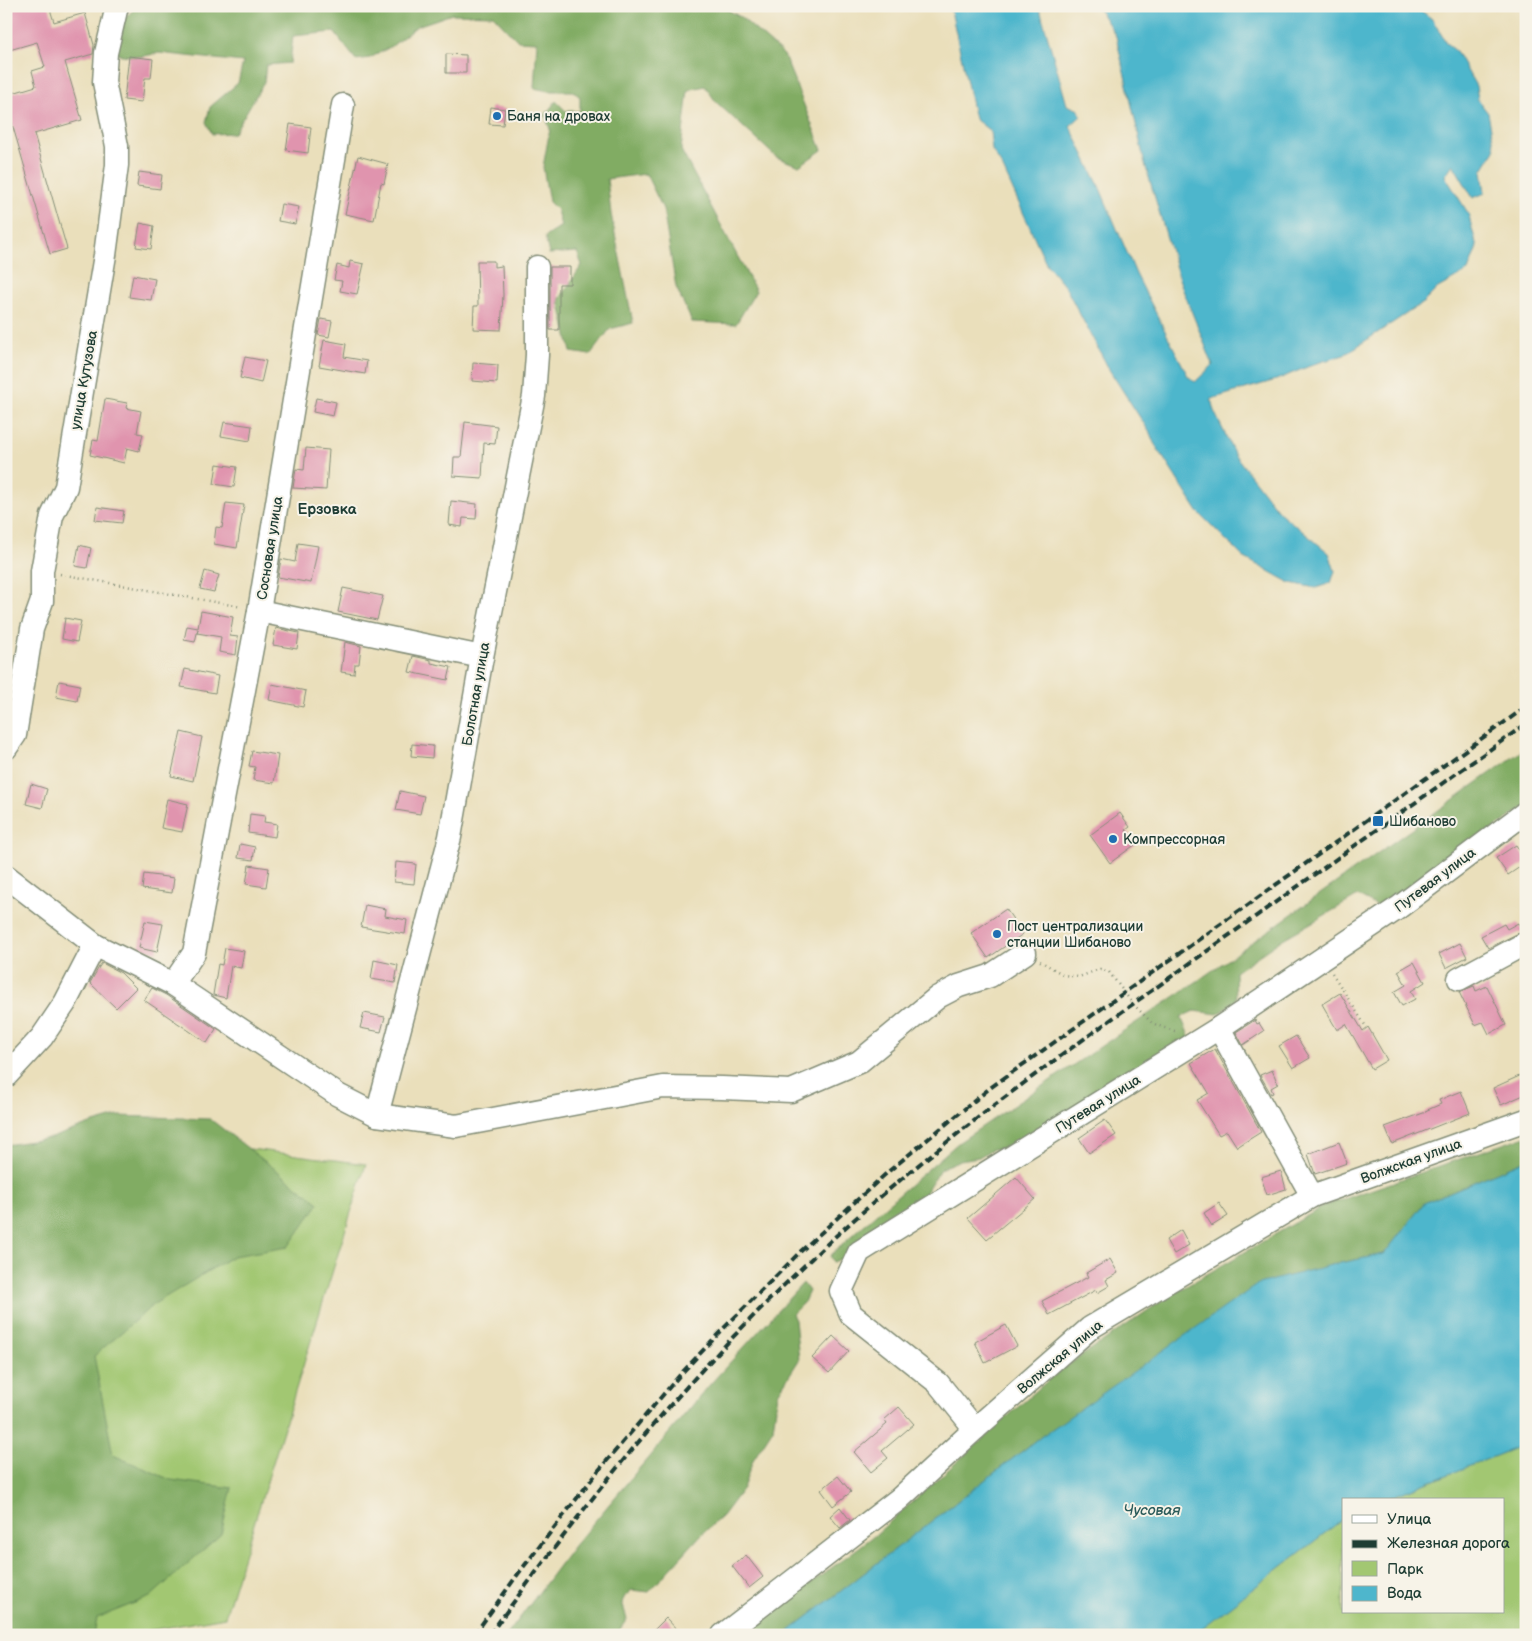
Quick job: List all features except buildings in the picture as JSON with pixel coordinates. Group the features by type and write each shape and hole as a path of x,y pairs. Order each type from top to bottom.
{"street":[{"name":"улица Кутузова","path":"6,748 15,734 15,681 42,601 42,571 52,516 66,487 116,174 117,146 104,82 106,53 113,11"},
{"name":"Сосновая улица","path":"173,984 194,952 260,611 343,105"},
{"name":"Болотная улица","path":"377,1115 450,838 482,657 534,396 537,355 537,268"},
{"path":"260,611 482,657"},
{"name":"Путевая улица","path":"975,1428 938,1383 851,1314 841,1291 858,1252 1211,1034 1398,908 1526,812"},
{"path":"6,876 95,945 173,984 338,1095 377,1115 456,1126 664,1087 791,1092 858,1062 938,998 959,986 990,976 1025,953"},
{"path":"1459,979 1526,943"},
{"path":"6,1076 42,1037 65,1002 95,945"},
{"path":"1211,1034 1312,1196"},
{"name":"Волжская улица","path":"723,1635 899,1499 975,1428 1090,1328 1312,1196 1526,1120"}],"path":[{"path":"42,571 260,611"},
{"path":"1323,960 1365,1024"},
{"path":"1050,966 1064,975 1079,977 1100,969 1109,972 1133,1004 1152,1023 1162,1028 1193,1034 1211,1034"}],"green space":[{"path":"137,6 721,6 742,18 784,55 822,150 799,166 776,157 716,102 705,86 688,90 681,150 756,291 736,324 692,322 676,287 663,209 646,174 607,179 611,214 633,323 610,329 590,355 571,352 559,300 582,265 577,252 549,254 545,237 561,226 557,210 549,202 543,167 550,129 545,115 556,101 566,111 580,111 580,97 573,91 548,91 534,88 537,42 518,41 493,15 452,14 417,26 392,46 370,58 356,60 334,32 293,36 290,63 266,65 264,82 234,133 212,134 206,122 210,107 238,83 243,62 159,53 139,57 115,54 123,20"},
{"path":"1526,748 1526,806 1381,908 1358,896 1283,939 1235,972 1236,1000 1218,1014 1194,1011 1181,1017 1190,1038 1013,1149 992,1149 979,1157 960,1160 940,1169 921,1199 861,1238 846,1257 833,1262 830,1256 958,1143 1196,982"},
{"path":"118,1116 210,1119 319,1203 288,1247 233,1256 154,1304 94,1356 113,1455 171,1480 232,1488 221,1534 150,1597 97,1618 94,1635 6,1635 6,1145 51,1138"},
{"path":"111,1131 366,1164 225,1617 124,1635 6,1635"},
{"path":"1526,1136 1526,1160 1424,1203 1384,1254 1331,1265 1042,1436 784,1635 742,1635 874,1536 1055,1374 1166,1298 1324,1206"},
{"path":"803,1283 809,1291 804,1302 792,1314 795,1320 799,1360 778,1393 773,1429 753,1460 743,1488 722,1516 700,1536 649,1592 632,1590 625,1596 622,1602 627,1619 616,1635 507,1635 573,1547 713,1381"},
{"path":"1526,1444 1526,1635 1193,1635 1342,1520 1342,1614 1504,1614 1504,1498 1388,1498"}],"water":[{"path":"950,6 1039,6 1067,105 1079,110 1081,116 1070,126 1099,186 1136,274 1188,376 1195,382 1213,365 1181,285 1145,164 1116,36 1097,6 1415,6 1432,19 1447,44 1456,51 1476,86 1478,100 1488,113 1495,150 1482,171 1485,193 1473,198 1453,164 1445,176 1468,213 1477,247 1468,271 1438,288 1424,302 1344,355 1317,363 1276,380 1211,399 1214,411 1235,455 1279,512 1329,553 1335,571 1331,583 1316,588 1290,583 1243,557 1198,512 1110,371 1066,288 1047,265 1002,166 992,150 990,131 975,119"},
{"name":"Чусовая","path":"1526,1160 1526,1444 1388,1498 1342,1498 1342,1520 1193,1635 784,1635 1042,1436 1258,1284 1331,1265 1384,1254 1424,1203"}],"railway":[{"path":"474,1635 518,1574 599,1470 679,1376 801,1251 889,1171 990,1088 1526,707"},
{"path":"489,1635 593,1498 656,1422 758,1312 811,1259 853,1221 940,1148 1030,1079 1526,724"}],"place":[{"name":"Баня на дровах","path":"497,116"},
{"name":"Шибаново","path":"1378,821"},
{"name":"Компрессорная","path":"1113,839"},
{"name":"Пост централизации станции Шибаново","path":"997,934"}],"district":[{"name":"Ерзовка","path":"327,509"}]}
